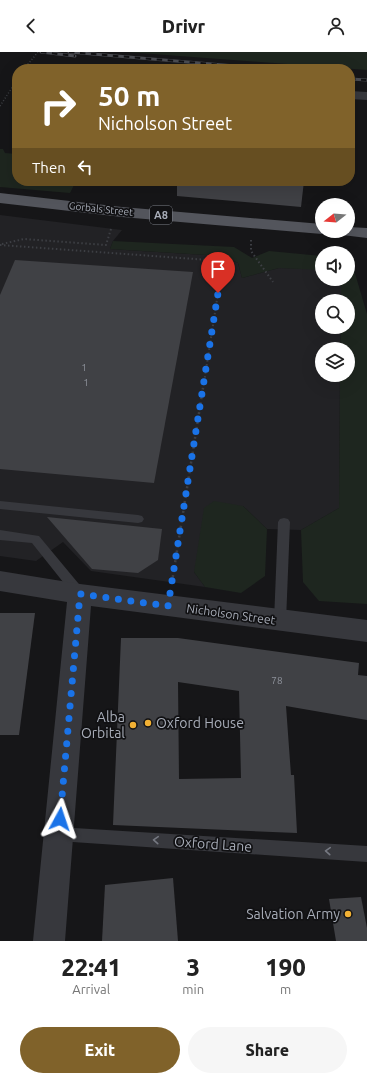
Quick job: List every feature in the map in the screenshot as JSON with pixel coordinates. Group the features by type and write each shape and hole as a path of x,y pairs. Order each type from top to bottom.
{"main road":[{"name":"Gorbals Street","path":"0,198 122,212 315,228"},
{"path":"355,232 367,233"}],"street":[{"path":"355,95 367,96"},
{"name":"Nicholson Street","path":"0,581 168,606 367,631"},
{"path":"49,941 80,594"}],"lane":[{"path":"0,505 138,519"},
{"path":"280,621 284,522"},
{"path":"0,535 35,539 80,594"},
{"name":"Oxford Lane","path":"58,834 367,854"}],"path":[{"path":"28,64 38,52"},
{"path":"0,106 12,88"},
{"path":"0,245 24,239 106,244 114,221 122,212"},
{"path":"252,222 250,250 273,282"},
{"path":"0,245 223,261 168,606"}],"shaded area":[{"path":"126,52 367,52 367,70 355,69 355,64 287,64"},
{"path":"0,149 3,149 5,153 12,154 12,186 74,186 70,193 0,187"},
{"path":"0,215 122,230 113,241 110,249 222,256 238,263 242,278 279,268 315,269 315,286 341,286 341,294 315,294 315,334 341,334 340,342 315,342 315,382 340,382 339,508 301,530 267,529 243,506 194,572 205,587 91,571 63,542 36,561 0,556"},
{"path":"113,241 234,247 252,258 269,251 315,255 315,270 279,268 242,278 238,263 222,256 110,249"},
{"path":"355,273 367,314 367,604 319,601 303,582 301,530 339,508 340,382 355,382 355,342 340,342 341,334 355,334 355,294 341,294 341,286 355,286"},
{"path":"214,501 243,506 267,529 265,576 241,593 205,587 194,572 204,508"}],"building":[{"path":"177,186 303,186 301,207 177,196"},
{"path":"15,260 193,272 154,483 0,469 0,295"},
{"path":"47,517 162,529 158,560 138,573 92,569"},
{"path":"0,613 35,613 19,735 0,735"},
{"path":"121,638 178,638 359,663 358,675 367,676 367,720 286,706 291,775 294,775 297,833 113,825","holes":["178,682 239,691 241,778 179,779"]},
{"path":"173,878 178,941 102,941 105,885"},
{"name":"Salvation Army","path":"361,897 367,928 367,941 336,941 329,899"}],"railway":[{"path":"41,52 75,56"},
{"path":"69,52 212,64"},
{"path":"355,79 367,80"}],"place":[{"name":"Oxford House","path":"148,723"},
{"name":"Alba Orbital","path":"133,725"},
{"name":"Salvation Army","path":"348,914"}],"route":[{"path":"60,819 80,594 168,606 218,293"}]}
